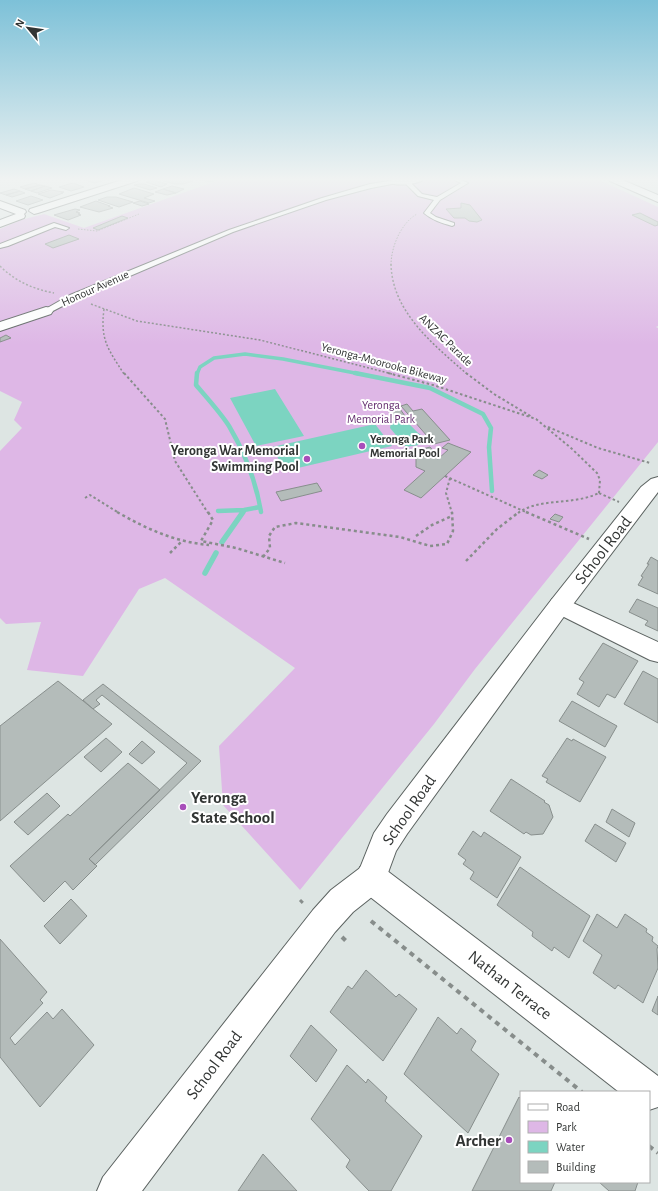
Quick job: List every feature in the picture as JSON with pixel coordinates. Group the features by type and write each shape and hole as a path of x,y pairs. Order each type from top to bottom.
{"main road":[{"name":"Honour Avenue","path":"0,327 46,311"},
{"name":"School Road","path":"117,1191 324,921 342,901 372,878 384,843 397,824 560,605 648,491 658,483"},
{"path":"560,605 658,653"},
{"name":"Nathan Terrace","path":"372,878 648,1091"},
{"name":"Nathan Terrace","path":"650,1093 658,1099"}],"lane":[{"path":"0,246 31,235"},
{"name":"Honour Avenue","path":"46,311 73,297 222,235"}],"path":[{"name":"ANZAC Parade","path":"400,235 391,259 390,273 394,289 403,307 417,327 473,379 536,419"},
{"path":"0,266 25,284 40,290 73,297"},
{"name":"Yeronga-Moorooka Bikeway","path":"214,545 202,542 213,520 175,461 165,419 126,377 106,346 102,326 104,309 137,320 260,340 433,385 536,419 597,474 600,480 599,493"},
{"path":"544,425 584,444 625,458 650,463"},
{"path":"445,476 589,539"},
{"path":"263,558 270,548 269,536 275,527 296,523 400,537 430,546 447,544 453,531 452,508 446,493 450,478"},
{"path":"466,561 500,527 522,510 532,505 572,502 590,498 599,493 619,502"},
{"path":"85,498 90,495 147,530 202,545 236,548 263,558 285,563"},
{"path":"416,536 432,525 452,516"},
{"path":"170,553 183,541"},
{"path":"300,900 305,906"},
{"path":"371,922 581,1091"},
{"path":"650,1147 658,1153"}],"green space":[{"name":"Yeronga Memorial Park","path":"0,235 658,235 658,326 656,327 658,328 658,442 475,669 434,724 300,890 223,805 219,746 295,668 165,578 139,589 83,676 27,670 41,622 6,624 0,618 0,451 22,428 14,420 22,402 0,391"}],"water":[{"path":"275,389 304,436 256,446 230,398"},
{"path":"397,420 405,421 421,435 421,438 424,439 426,443 406,447 390,428 391,422"},
{"name":"Yeronga War Memorial Swimming Pool","path":"375,424 392,446 285,471 272,447"}],"building":[{"path":"69,235 79,239 53,248 45,244"},
{"path":"6,335 11,338 0,342 0,338"},
{"path":"407,404 413,411 422,409 450,440 434,444 401,406"},
{"path":"400,409 405,416 394,418 389,412"},
{"path":"448,443 471,452 421,498 404,490 425,471 416,467 416,457 427,454 438,459 448,450 442,448"},
{"path":"430,447 435,453 417,458 412,452"},
{"path":"539,470 548,475 542,479 533,475"},
{"path":"317,483 322,491 281,501 276,492"},
{"path":"555,514 563,517 559,522 550,519"},
{"path":"651,557 658,561 658,594 638,585"},
{"path":"637,599 658,608 658,631 645,625 648,621 629,612"},
{"path":"603,643 638,661 615,698 607,694 599,707 577,694 584,682 579,679"},
{"path":"643,671 658,679 658,723 624,704"},
{"path":"58,681 112,724 0,821 0,726"},
{"path":"103,684 201,761 95,865 89,859 187,763 102,695 96,700 100,704 93,709 83,700"},
{"path":"572,701 617,726 605,747 559,721"},
{"path":"106,738 122,752 101,772 84,757"},
{"path":"567,738 572,741 573,739 606,757 580,802 546,782 548,779 542,776"},
{"path":"142,741 155,752 142,764 129,754"},
{"path":"128,763 160,790 89,859 97,866 73,890 65,881 44,902 10,866 68,814 70,816"},
{"path":"511,779 549,805 553,817 543,834 531,835 526,832 524,834 490,811"},
{"path":"47,793 60,806 28,835 14,822"},
{"path":"612,809 635,823 629,837 606,822"},
{"path":"595,824 626,843 616,862 585,841"},
{"path":"473,831 481,837 484,832 521,857 497,898 470,879 474,872 463,864 466,860 458,854"},
{"path":"520,867 590,916 569,958 554,947 552,951 532,936 533,932 497,905"},
{"path":"71,899 87,916 60,944 44,926"},
{"path":"597,914 617,928 625,914 647,929 646,932 653,937 652,941 658,946 658,968 643,1003 618,985 615,989 593,973 602,955 583,941"},
{"path":"0,939 47,992 40,1000 43,1003 10,1038 15,1045 47,1012 53,1019 62,1009 94,1045 40,1107 0,1057"},
{"path":"366,970 396,997 399,994 417,1009 383,1061 330,1012 348,986 352,989"},
{"path":"658,996 658,1015 652,1011"},
{"path":"438,1017 457,1034 461,1028 476,1041 471,1050 499,1074 468,1133 404,1074"},
{"path":"311,1025 337,1050 316,1082 290,1056"},
{"path":"347,1065 366,1083 368,1079 387,1097 385,1101 422,1136 391,1191 369,1191 346,1167 350,1160 311,1119"},
{"name":"Archer","path":"519,1097 520,1183 555,1183 551,1191 472,1191"},
{"path":"263,1154 297,1191 238,1191"},
{"path":"600,1183 638,1183 635,1191 609,1191"}],"waterway":[{"path":"197,374 200,367 214,358 245,354 283,359 360,374"},
{"path":"197,373 196,385 229,426 240,446 253,478 261,512"},
{"path":"355,373 360,374"},
{"path":"360,374 430,388 483,414 491,428 489,447 492,491"},
{"path":"244,510 260,507"},
{"path":"218,511 244,510"},
{"path":"222,542 243,512"},
{"path":"205,573 216,553"}],"place":[{"name":"Yeronga Park Memorial Pool","path":"362,446"},
{"name":"Yeronga War Memorial Swimming Pool","path":"307,459"},
{"name":"Yeronga State School","path":"183,807"},
{"name":"Archer","path":"509,1140"}]}
